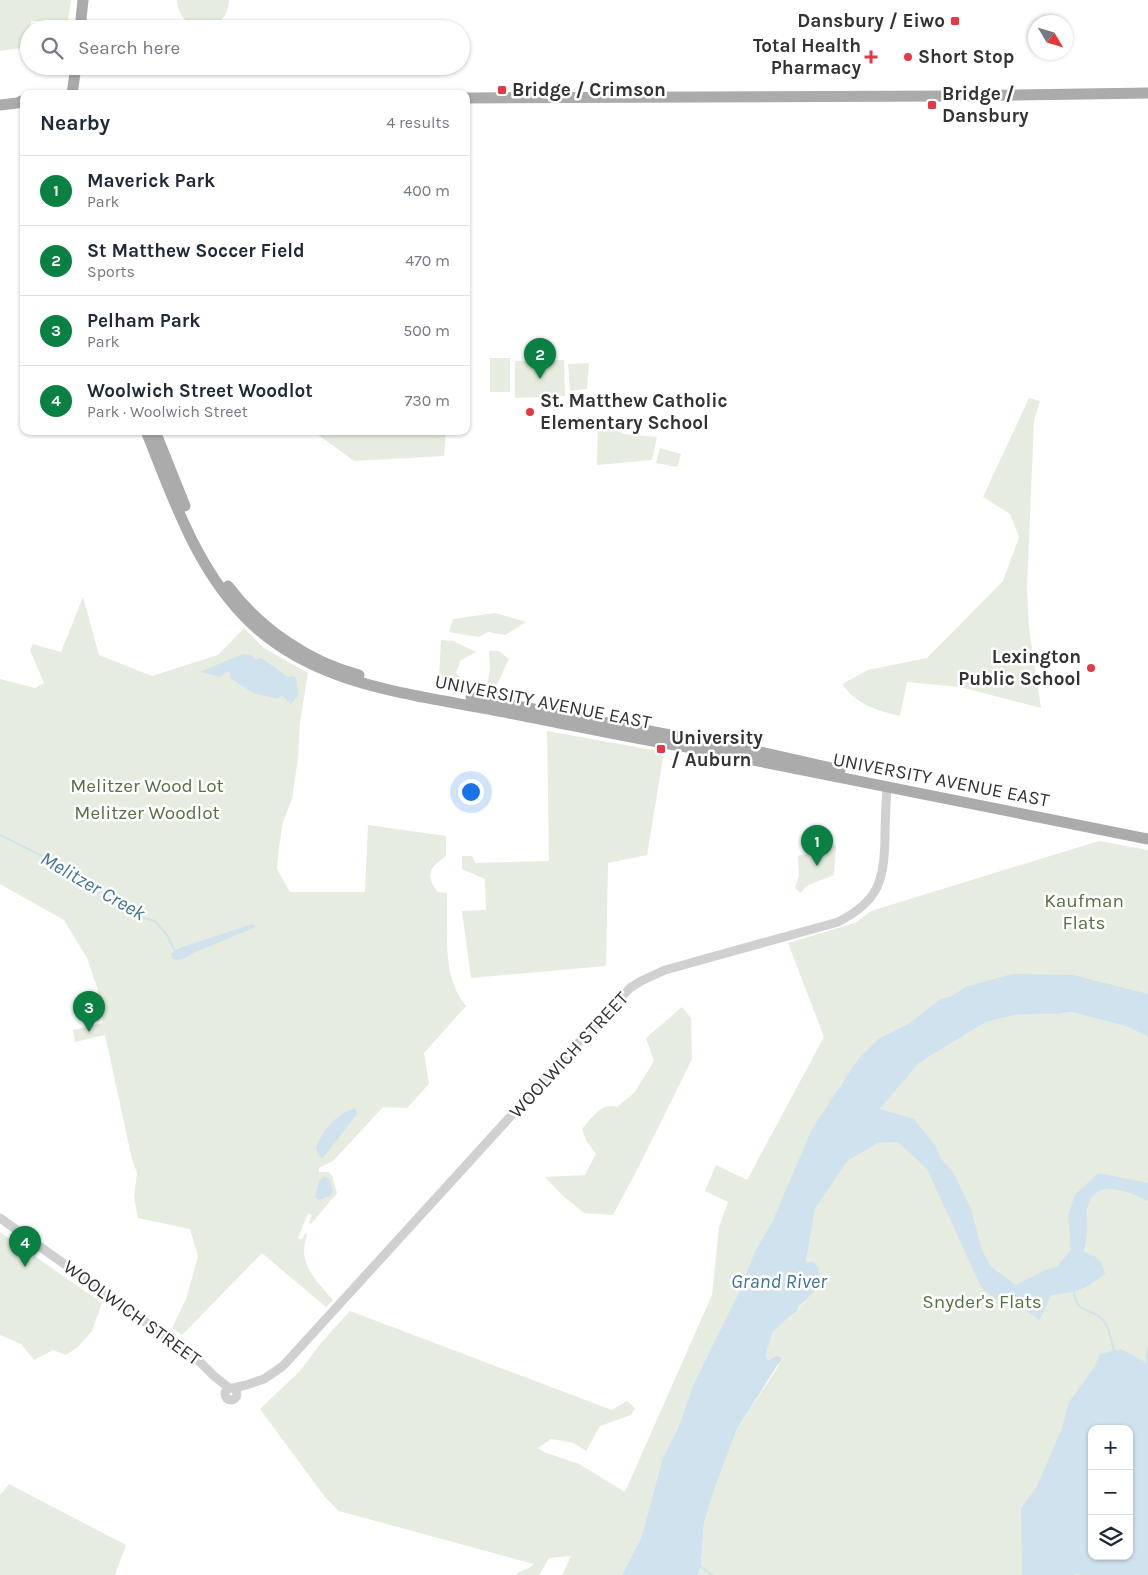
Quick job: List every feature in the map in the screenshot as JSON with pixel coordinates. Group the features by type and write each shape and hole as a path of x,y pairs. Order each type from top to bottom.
{"main road":[{"path":"81,20 84,0"},
{"path":"73,90 75,75"},
{"path":"470,98 952,96 1148,93"},
{"path":"0,105 20,103"},
{"name":"UNIVERSITY AVENUE EAST","path":"148,435 190,540 213,579 243,615 271,639 298,658 340,677 376,687 634,739 698,749 1148,838"},
{"name":"UNIVERSITY AVENUE EAST","path":"157,435 198,537 222,579 236,596 269,628 303,652 352,673 760,752 873,777 1148,831"}],"street":[{"name":"WOOLWICH STREET","path":"0,1218 197,1359 231,1390 264,1379 283,1366 538,1086 630,988 665,970 838,922 852,915 868,902 880,881 884,864 887,787"}],"green space":[{"path":"0,0 71,0 68,20 20,20 20,48 0,51"},
{"path":"177,0 229,0 227,12 221,20 185,20 180,12"},
{"path":"490,358 510,358 510,392 490,392"},
{"path":"564,360 565,396 515,398 515,361"},
{"path":"589,363 587,389 570,391 568,364"},
{"path":"1029,398 1040,401 1034,420 1027,587 1029,628 1041,708 960,687 907,682 900,716 868,706 854,697 842,684 868,670 927,658 1003,581 1019,537 1010,514 983,497"},
{"path":"598,420 623,434 657,437 652,460 597,465"},
{"path":"318,435 446,435 444,456 354,461"},
{"path":"660,448 681,454 677,467 656,463"},
{"name":"Melitzer Woodlot","path":"83,597 99,655 152,676 218,655 244,628 264,648 308,673 300,722 298,758 292,799 283,822 277,869 290,892 365,892 368,825 446,836 446,856 436,864 430,876 438,892 447,893 449,967 458,994 466,1006 424,1053 429,1084 407,1108 383,1107 333,1161 319,1168 319,1172 328,1172 332,1175 337,1193 311,1224 309,1222 312,1215 308,1213 298,1238 302,1239 307,1234 304,1250 307,1264 318,1283 333,1300 326,1307 262,1253 182,1335 172,1328 186,1299 198,1257 190,1229 138,1218 134,1197 137,1173 132,1159 105,1035 75,1042 73,1030 103,1023 98,990 87,958 64,920 0,884 0,679 35,688 44,683 30,650 33,644 61,652"},
{"path":"495,613 526,622 505,635 488,632 479,637 449,632 453,619"},
{"path":"441,640 453,641 476,652 460,661 456,673 464,683 487,687 490,669 489,651 499,651 509,659 492,695 442,684 439,679"},
{"path":"547,731 664,752 647,855 608,863 606,966 471,978 462,911 486,910 485,879 462,869 462,856 472,856 475,863 549,861"},
{"name":"Kaufman Flats","path":"1099,841 1148,850 1148,994 965,987 951,996 940,999 908,1024 878,1039 755,1251 739,1292 694,1383 678,1428 663,1457 641,1538 622,1575 562,1575 571,1556 549,1558 539,1575 516,1575 534,1564 339,1511 325,1497 260,1409 300,1371 320,1344 350,1311 612,1410 627,1401 635,1408 631,1415 600,1426 586,1451 574,1443 551,1439 538,1448 544,1452 579,1464 625,1492 712,1295 719,1227 728,1202 705,1191 716,1165 747,1180 824,1037 788,943 855,923 871,911"},
{"path":"836,845 834,875 806,886 801,893 795,888 799,876 798,856"},
{"path":"682,1007 691,1018 692,1059 613,1215 584,1213 562,1195 545,1177 585,1175 596,1154 586,1140 582,1129 597,1112 606,1107 617,1107 634,1093 654,1061 646,1038"},
{"name":"Snyder's Flats","path":"1071,1012 1128,1027 1148,1037 1148,1575 697,1575 701,1567 704,1523 737,1429 779,1365 766,1358 771,1339 775,1330 805,1302 806,1262 815,1209 880,1109 919,1063 986,1022 1016,1015"},
{"path":"0,1232 102,1303 92,1331 78,1347 66,1355 53,1350 34,1360 21,1344 0,1335"},
{"path":"9,1484 126,1545 115,1575 0,1575 0,1495"}],"water":[{"path":"243,654 251,655 256,660 261,658 288,677 296,678 298,695 291,704 282,695 278,699 253,693 230,678 230,673 226,672 221,677 200,672"},
{"path":"253,924 256,927 193,953 184,959 173,959 171,954 179,948"},
{"name":"Grand River","path":"1012,974 1073,975 1148,994 1148,1037 1128,1027 1071,1012 1016,1015 986,1022 919,1063 880,1109 914,1119 935,1145 941,1159 953,1172 971,1209 982,1250 991,1267 1016,1285 1050,1268 1057,1267 1071,1250 1068,1215 1075,1195 1098,1173 1148,1183 1148,1201 1131,1193 1112,1189 1096,1193 1091,1199 1087,1210 1087,1232 1084,1252 1099,1259 1105,1274 1092,1284 1080,1289 1051,1295 1039,1320 1020,1306 996,1300 981,1287 927,1169 898,1142 878,1143 847,1161 815,1209 806,1262 814,1262 819,1269 817,1288 796,1312 773,1333 766,1358 769,1360 777,1356 782,1358 737,1429 704,1523 701,1567 697,1575 622,1575 641,1538 663,1457 678,1428 694,1383 739,1292 755,1251 773,1220 812,1129 859,1058 878,1039 908,1024 940,999 951,996 965,987"},
{"path":"355,1108 357,1114 323,1158 318,1155 316,1147 327,1128 341,1115"},
{"path":"325,1176 330,1180 333,1191 330,1196 319,1200 315,1197 319,1181"},
{"path":"1148,1345 1148,1575 1082,1575 1075,1573 1074,1575 1022,1575 1021,1509 1037,1486 1062,1428 1069,1402 1094,1368 1100,1354 1121,1349 1147,1363 1145,1356"}],"waterway":[{"name":"Melitzer Creek","path":"0,835 60,865 140,917 155,921 167,935 175,951"},
{"path":"1074,1292 1075,1299 1080,1307 1096,1314 1104,1321 1114,1351"},
{"path":"701,1567 712,1575"}],"place":[{"name":"Dansbury / Eiwo","path":"955,21"},
{"name":"Total Health Pharmacy","path":"871,57"},
{"name":"Short Stop","path":"908,57"},
{"name":"Bridge / Crimson","path":"502,90"},
{"name":"Bridge / Dansbury","path":"932,105"},
{"name":"St Matthew Soccer Field","path":"540,379"},
{"name":"St. Matthew Catholic Elementary School","path":"530,412"},
{"name":"Lexington Public School","path":"1091,668"},
{"name":"University / Auburn","path":"661,749"},
{"name":"Maverick Park","path":"817,866"},
{"name":"Pelham Park","path":"89,1032"},
{"name":"Woolwich Street Woodlot","path":"25,1267"}],"park label":[{"name":"Melitzer Wood Lot","path":"147,786"}]}
